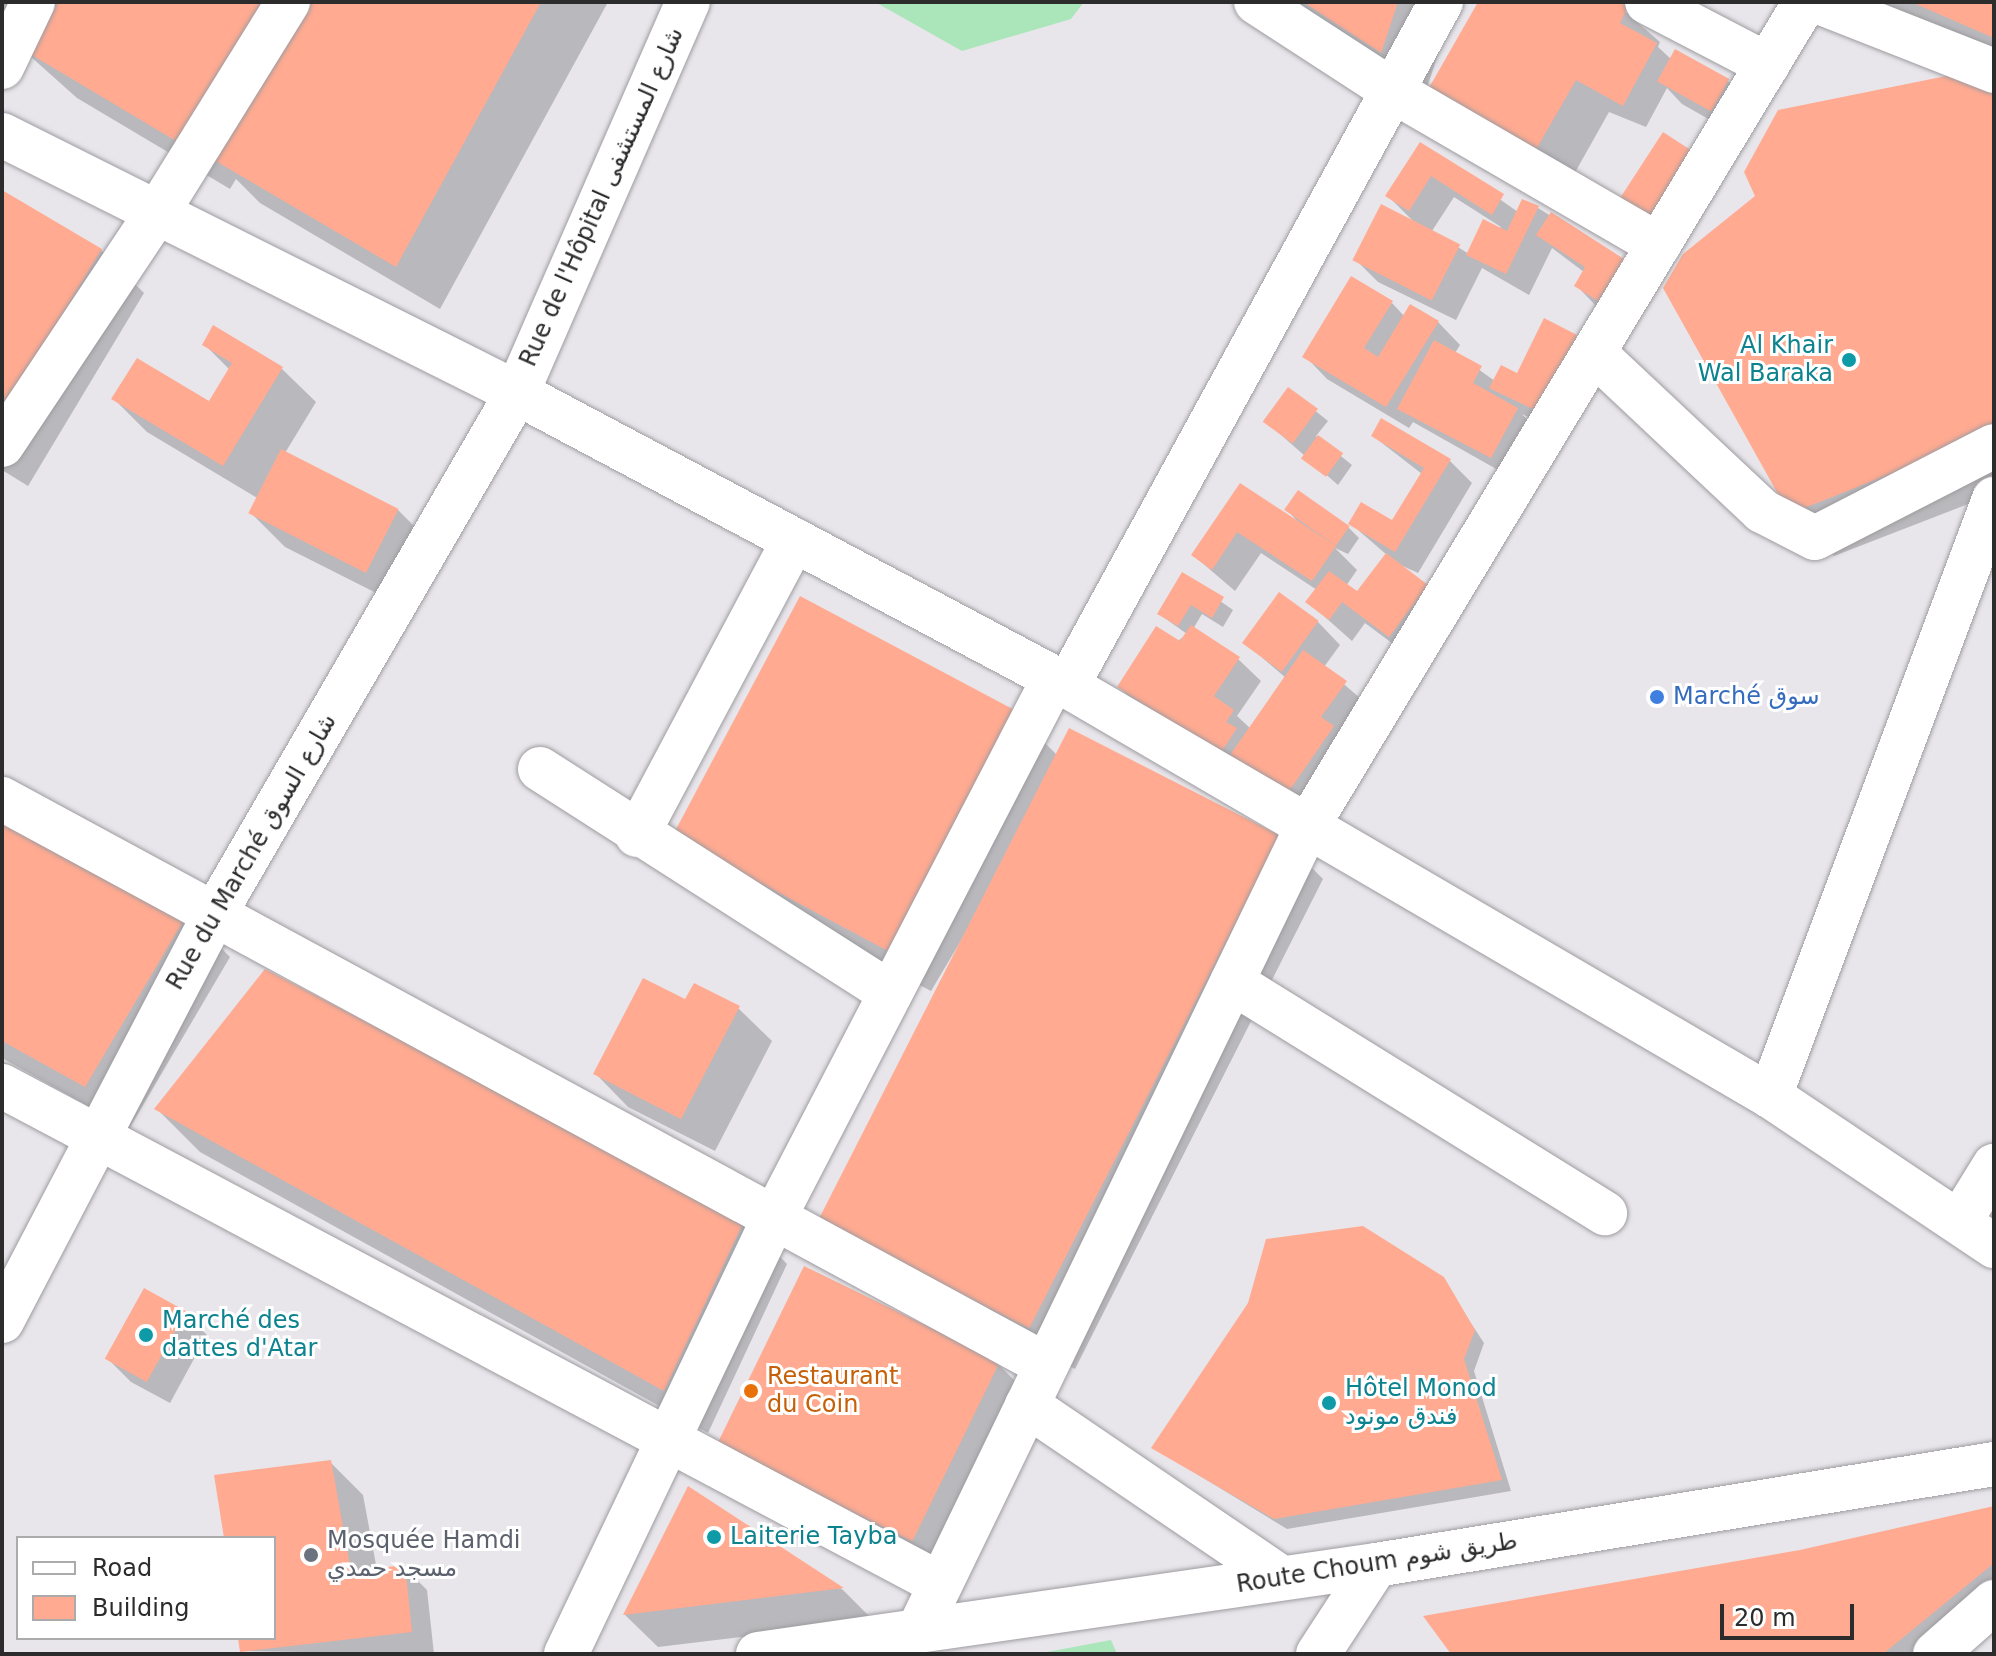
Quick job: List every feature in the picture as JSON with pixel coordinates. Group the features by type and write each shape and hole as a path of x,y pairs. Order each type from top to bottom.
{"main road":[{"path":"2,67 33,2"},
{"path":"2,445 159,210 288,2"},
{"name":"Rue de l'Hôpital شارع المستشفى","path":"517,393 688,2"},
{"path":"1256,2 1393,91 1659,245"},
{"path":"566,1654 666,1435 890,993 1441,2"},
{"path":"1647,2 1768,65"},
{"path":"918,1631 1307,827 1805,2"},
{"path":"1819,2 1994,71"},
{"path":"2,135 159,210 517,393 1061,682 1770,1096 1994,1246"},
{"path":"1594,353 1762,511 1815,538 1994,446"},
{"name":"Rue du Marché شارع السوق","path":"2,1321 97,1132 214,915 517,393"},
{"path":"1770,1096 1994,499"},
{"path":"637,835 794,540"},
{"path":"540,769 637,835 890,993"},
{"path":"2,799 1046,1365"},
{"path":"1232,982 1605,1213"},
{"path":"2,1086 97,1132 940,1584"},
{"path":"1960,1221 1994,1166"},
{"path":"1027,1405 1282,1578"},
{"name":"Route Choum طريق شوم","path":"758,1654 1376,1565 1994,1464"},
{"path":"1318,1654 1376,1565"},
{"path":"1935,1654 1994,1602"}],"green space":[{"path":"875,2 1084,2 1071,19 962,51"},
{"path":"1111,1640 1117,1654 1045,1654 1047,1652"}],"building":[{"path":"58,2 271,2 186,147 32,55"},
{"path":"311,2 541,2 396,267 214,160"},
{"path":"1303,2 1398,2 1381,53"},
{"path":"1478,2 1619,2 1628,7 1620,23 1657,43 1623,106 1576,80 1530,160 1422,100"},
{"path":"1911,2 1994,2 1994,38"},
{"path":"1675,49 1729,79 1711,111 1657,81"},
{"name":"Al Khair Wal Baraka","path":"1971,71 1994,87 1994,433 1789,514 1663,288 1683,254 1755,196 1744,172 1778,110"},
{"path":"1663,132 1697,154 1649,228 1615,206"},
{"path":"1420,142 1504,194 1492,215 1431,176 1409,211 1385,196"},
{"path":"2,190 102,249 2,414"},
{"path":"1522,199 1539,206 1506,274 1466,255 1483,219 1507,231"},
{"path":"1381,204 1460,244 1432,301 1352,260"},
{"path":"1551,212 1624,259 1598,301 1574,286 1585,267 1536,235"},
{"path":"1351,276 1393,301 1364,348 1378,357 1410,304 1439,321 1386,407 1302,357"},
{"path":"1544,318 1577,335 1539,412 1489,388 1501,365 1517,373"},
{"path":"213,325 283,367 223,466 111,399 137,358 209,401 232,363 202,345"},
{"path":"1434,340 1482,366 1473,383 1518,408 1491,458 1397,409"},
{"path":"1288,387 1318,409 1293,444 1263,422"},
{"path":"1381,418 1451,459 1395,552 1348,524 1361,502 1392,520 1424,468 1371,436"},
{"path":"1318,435 1343,453 1326,477 1301,458"},
{"path":"281,449 399,509 366,573 248,513"},
{"path":"1240,483 1336,546 1312,581 1237,532 1212,570 1191,555"},
{"path":"1298,490 1350,526 1336,546 1284,510"},
{"path":"1386,553 1428,585 1389,637 1342,602 1329,620 1305,602 1329,571 1357,591"},
{"path":"1182,572 1224,597 1212,618 1191,605 1178,626 1157,614"},
{"path":"1279,592 1319,621 1282,672 1242,643"},
{"path":"800,596 1016,711 889,951 672,836"},
{"path":"1191,625 1240,657 1214,696 1234,710 1226,722 1237,728 1220,754 1117,687 1156,626 1180,641"},
{"path":"1303,650 1347,681 1321,717 1334,726 1285,797 1228,758"},
{"path":"1069,728 1280,836 1029,1328 818,1221"},
{"path":"2,815 188,913 85,1087 2,1041"},
{"path":"265,969 745,1219 664,1391 154,1109"},
{"path":"643,978 685,999 694,983 740,1006 681,1119 593,1074"},
{"name":"Hôtel Monod فندق مونود","path":"1363,1226 1444,1277 1475,1330 1464,1359 1502,1480 1274,1519 1151,1448 1248,1303 1266,1239"},
{"path":"804,1266 1000,1362 912,1541 716,1446"},
{"name":"Marché des dattes d'Atar","path":"144,1288 186,1311 147,1382 105,1359"},
{"name":"Mosquée Hamdi مسجد حمدي","path":"331,1460 351,1571 405,1565 412,1632 240,1652 238,1640 276,1640 276,1536 224,1536 214,1475"},
{"name":"Laiterie Tayba","path":"688,1486 844,1588 623,1615"},
{"path":"1994,1506 1994,1563 1883,1654 1451,1654 1423,1616 1800,1550"}],"place":[{"name":"Al Khair Wal Baraka","path":"1849,360"},
{"name":"Marché سوق","path":"1657,697"},
{"name":"Marché des dattes d'Atar","path":"146,1335"},
{"name":"Restaurant du Coin","path":"751,1391"},
{"name":"Hôtel Monod فندق مونود","path":"1329,1403"},
{"name":"Laiterie Tayba","path":"714,1537"},
{"name":"Mosquée Hamdi مسجد حمدي","path":"311,1555"}]}
